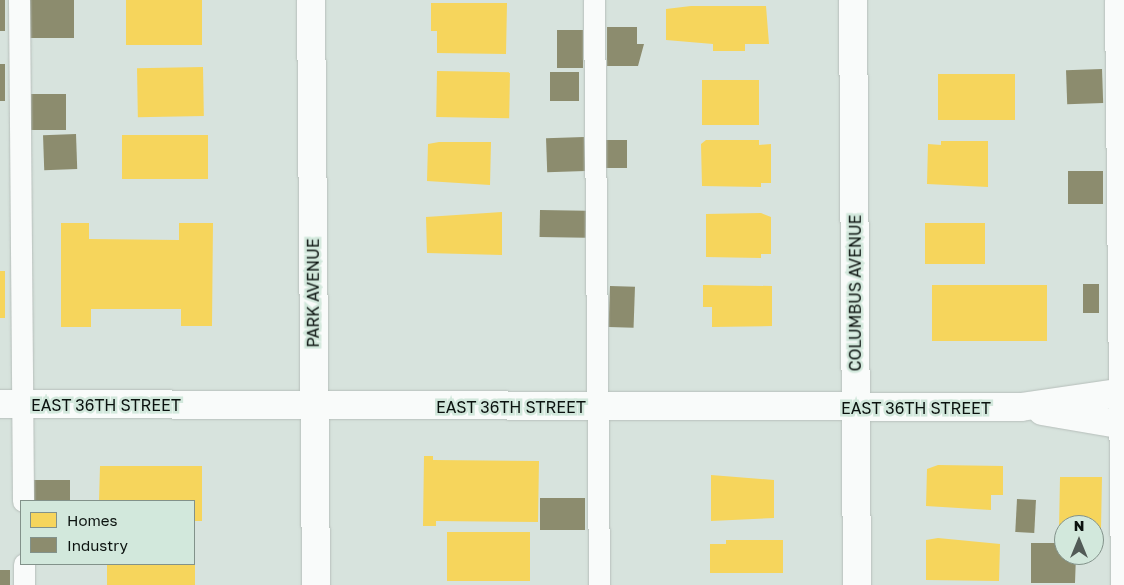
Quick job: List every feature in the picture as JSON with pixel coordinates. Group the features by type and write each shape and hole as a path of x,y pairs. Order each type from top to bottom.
{"street":[{"name":"PARK AVENUE","path":"311,0 316,585"},
{"name":"COLUMBUS AVENUE","path":"853,0 857,585"},
{"name":"EAST 36TH STREET","path":"11,404 598,408 1021,408 1121,392"},
{"name":"EAST 36TH STREET","path":"1021,408 1122,425"}],"lane":[{"path":"19,0 11,404 23,500"},
{"path":"594,0 599,585"},
{"path":"1115,0 1122,425 1121,585"},
{"path":"24,565 24,585"}],"building: Homes":[{"path":"126,0 202,0 202,45 126,45"},
{"path":"431,3 507,3 506,54 437,53 437,31 431,31"},
{"path":"691,6 766,6 769,44 745,44 745,51 713,51 713,44 666,40 666,9"},
{"path":"203,67 204,116 138,117 137,68"},
{"path":"437,71 510,72 509,118 436,117"},
{"path":"938,74 1015,74 1015,120 938,120"},
{"path":"702,80 759,80 759,125 702,125"},
{"path":"122,135 208,135 208,179 122,179"},
{"path":"706,140 759,140 759,145 771,144 771,183 761,183 761,187 702,186 701,144"},
{"path":"941,141 988,141 988,187 927,184 928,144 941,145"},
{"path":"439,142 491,142 490,185 427,181 428,144"},
{"path":"502,212 502,255 427,253 426,217"},
{"path":"761,213 771,217 771,254 761,254 761,258 706,257 706,214"},
{"path":"61,223 89,223 89,239 179,240 179,223 213,223 212,326 181,326 181,309 91,309 91,327 61,327"},
{"path":"925,223 985,223 985,264 925,264"},
{"path":"0,271 5,271 5,318 0,318"},
{"path":"703,285 772,286 772,326 712,327 712,307 703,307"},
{"path":"932,285 1047,285 1047,341 932,341"},
{"path":"424,456 433,456 433,460 539,461 538,522 436,521 436,526 423,526"},
{"path":"938,465 1003,466 1003,495 991,495 991,510 926,506 927,469"},
{"path":"100,466 202,466 202,521 195,521 195,500 99,500"},
{"path":"711,475 774,480 774,518 711,521"},
{"path":"1060,477 1102,477 1101,515 1059,515"},
{"path":"447,532 530,532 530,581 447,581"},
{"path":"938,538 1000,544 999,581 926,580 926,540"},
{"path":"726,540 783,540 783,573 710,573 710,544 726,544"},
{"path":"107,565 195,565 195,585 107,585"}],"building: Industry":[{"path":"0,0 5,0 5,31 0,31"},
{"path":"28,0 74,0 74,38 28,38"},
{"path":"607,27 637,27 637,44 644,44 638,66 607,66"},
{"path":"557,30 583,30 583,68 557,68"},
{"path":"0,64 5,64 5,101 0,101"},
{"path":"1102,69 1103,103 1067,104 1066,70"},
{"path":"550,72 579,72 579,101 550,101"},
{"path":"31,94 66,94 66,130 31,130"},
{"path":"76,134 77,169 44,170 43,135"},
{"path":"584,137 585,171 547,172 546,138"},
{"path":"606,140 627,140 627,168 606,168"},
{"path":"1068,171 1103,171 1103,204 1068,204"},
{"path":"540,210 586,211 586,238 540,237"},
{"path":"1083,284 1099,284 1099,313 1083,313"},
{"path":"610,286 635,287 634,328 609,327"},
{"path":"30,480 70,480 70,500 30,500"},
{"path":"540,498 585,498 585,530 540,530"},
{"path":"1017,499 1036,500 1034,533 1015,532"},
{"path":"1031,543 1054,543 1054,565 1076,565 1075,583 1031,583"},
{"path":"0,570 10,570 10,585 0,585"}]}
